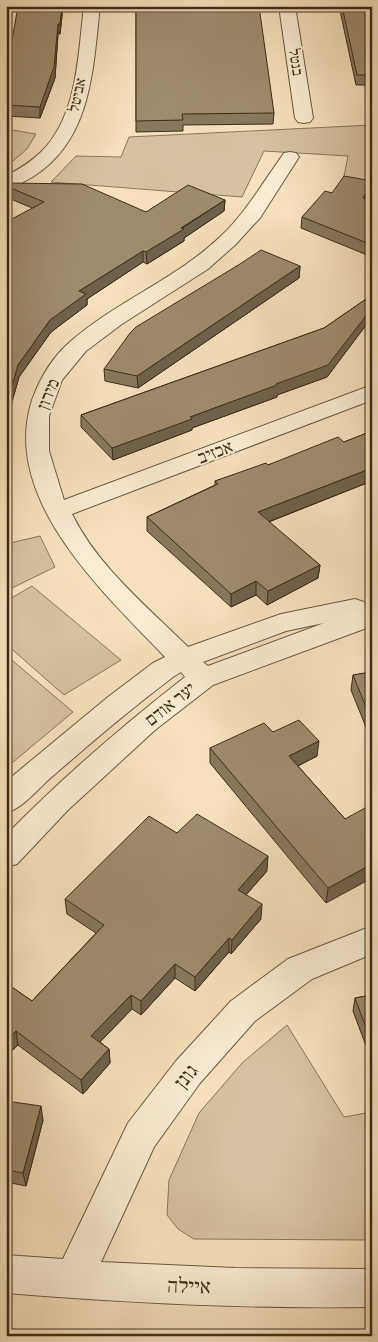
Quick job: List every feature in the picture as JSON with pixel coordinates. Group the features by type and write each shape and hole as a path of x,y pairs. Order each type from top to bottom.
{"street":[{"name":"אביטל","path":"6,184 27,172 52,151 66,132 78,106 92,6"},
{"name":"בנטל","path":"287,6 304,118"},
{"name":"מירון","path":"194,668 96,570 68,532 48,492 36,451 38,416 51,379 78,346 114,319 201,265 253,214 290,157"},
{"name":"אכזיב","path":"57,511 372,392"},
{"name":"יער אודם","path":"6,854 58,802 145,722 194,668 281,623 333,611 372,605"},
{"name":"יער אודם","path":"6,801 25,782 118,704 163,670 194,668 372,616"},
{"name":"גונן","path":"73,1280 140,1135 188,1072 243,1011 300,969 372,940"},
{"name":"איילה","path":"6,1274 119,1284 300,1289 372,1288"}],"shaded area":[{"path":"372,125 372,186 343,181 348,156 264,151 242,197 51,182 76,156 121,157 129,137"},
{"path":"6,129 36,134 27,149 6,167"},
{"path":"40,536 55,567 6,591 6,544"},
{"path":"32,586 121,660 64,695 6,644 6,601"},
{"path":"6,655 73,712 6,768"},
{"path":"287,1025 344,1117 372,1112 372,1240 194,1239 178,1229 167,1215 169,1180 199,1113 242,1063"}],"building":[{"path":"18,6 62,6 60,24 58,24 54,67 40,107 6,105 6,75"},
{"path":"136,6 259,6 274,113 182,114 183,120 136,121"},
{"path":"342,6 372,6 372,75 357,75"},
{"path":"344,176 372,181 363,198 372,200 372,245 302,217 325,191 332,193"},
{"path":"6,183 82,184 146,212 188,185 225,200 181,228 184,229 146,252 143,251 79,291 86,294 50,320 18,365 6,406 6,222 44,202 6,186"},
{"path":"261,250 300,266 137,376 104,369 136,327"},
{"path":"372,295 372,308 328,365 190,417 192,419 112,448 81,415 324,328"},
{"path":"372,431 372,468 258,512 320,565 268,591 256,581 231,594 147,517 218,484 215,481 266,463 268,465 338,437 344,442"},
{"path":"372,661 372,722 353,675 371,672 367,662"},
{"path":"299,720 319,741 289,756 345,819 365,808 372,807 372,864 328,888 210,748 264,723 273,732"},
{"path":"197,814 268,856 238,890 262,904 232,940 229,938 195,977 175,964 141,1001 131,995 91,1036 109,1049 81,1080 16,1031 6,1041 6,983 32,1001 104,925 65,899 149,816 177,833"},
{"path":"372,995 372,1044 355,998"},
{"path":"6,1101 41,1106 23,1173 6,1170"}]}
